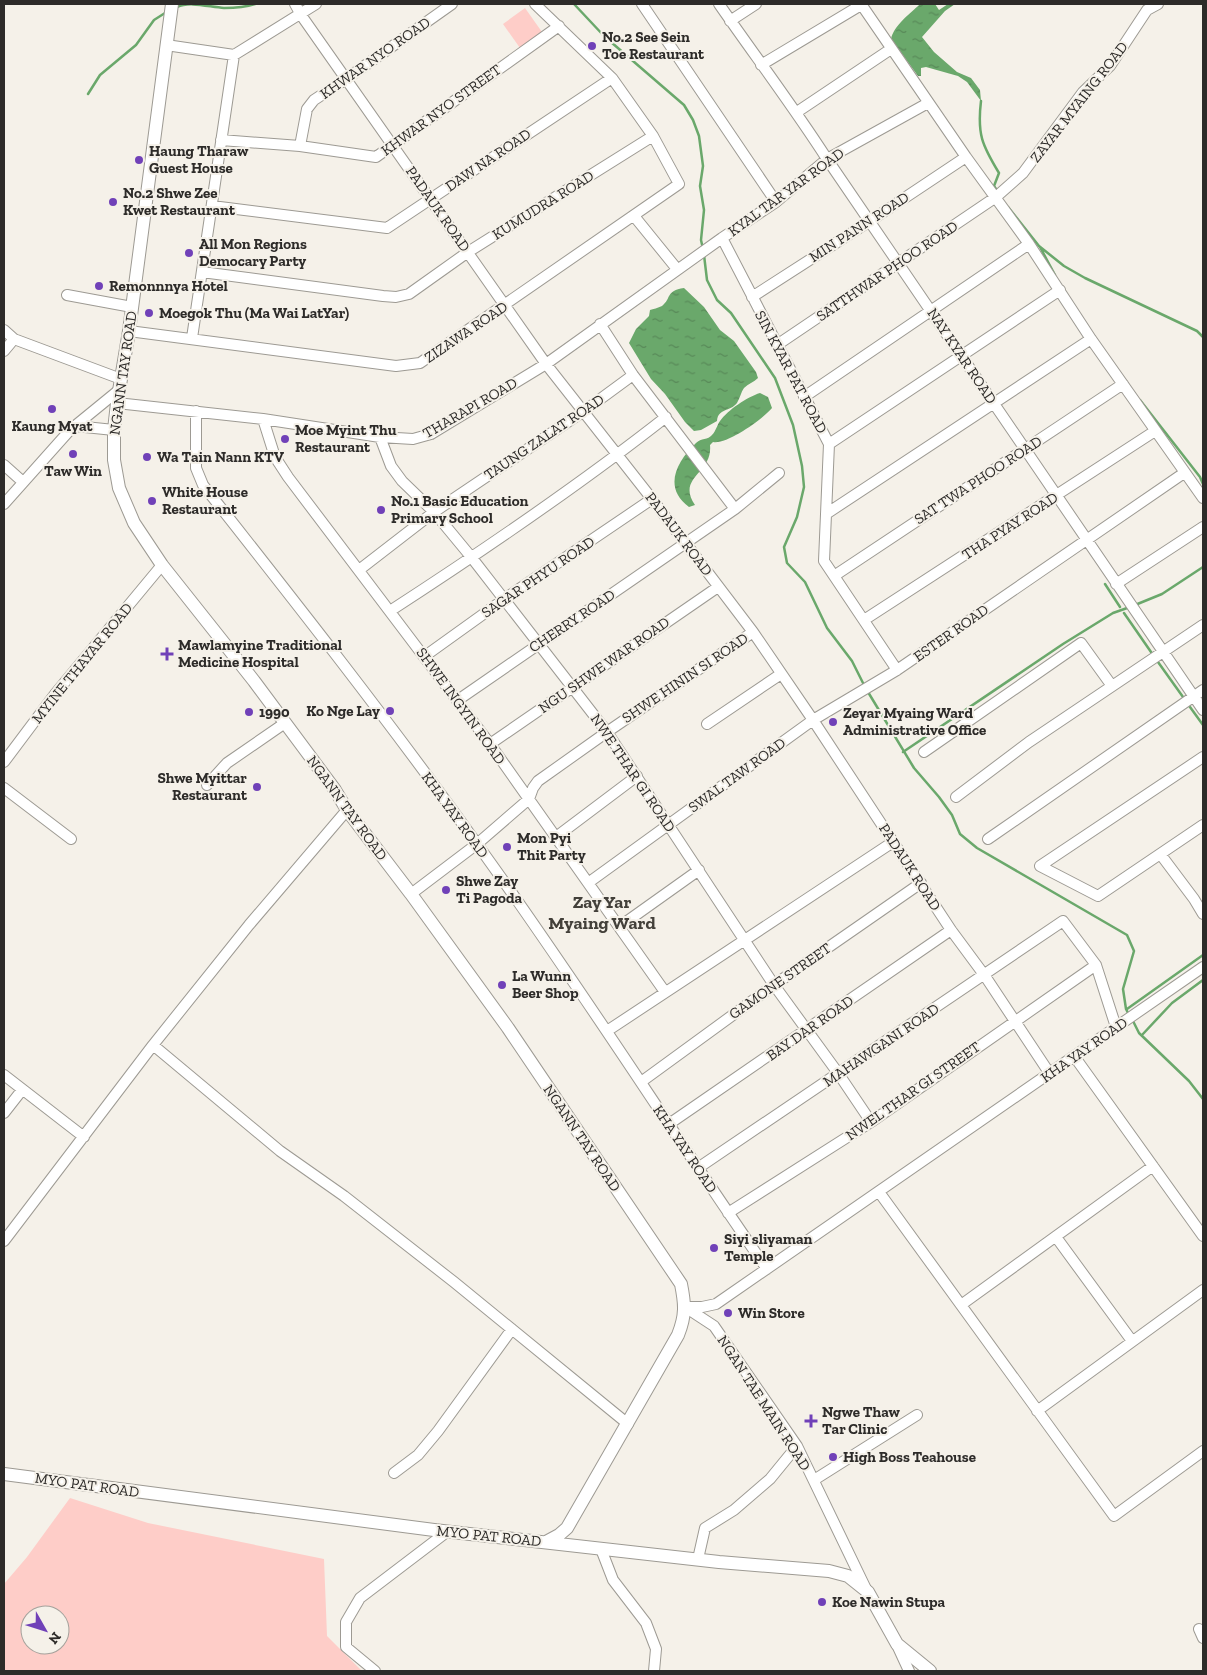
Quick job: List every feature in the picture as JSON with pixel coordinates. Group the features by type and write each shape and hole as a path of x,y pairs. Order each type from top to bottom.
{"main road":[{"name":"NGANN TAY ROAD","path":"172,4 129,331 114,430 114,460 119,488 134,523 162,565 254,681 508,1028 681,1284 685,1307 684,1322 678,1335 567,1528 546,1542"},
{"name":"MYO PAT ROAD","path":"4,1474 448,1532 829,1571 848,1576 868,1592 897,1644 930,1671"}],"street":[{"name":"PADAUK ROAD","path":"295,4 392,145 506,304 546,364 753,632 951,930 985,976 1050,1074"},
{"path":"166,45 234,55 316,4"},
{"name":"KHWAR NYO ROAD","path":"300,146 307,109 314,100 452,4"},
{"path":"535,4 612,78 653,136"},
{"path":"642,4 776,202"},
{"name":"NAY KYAR ROAD","path":"719,4 761,65 797,112 827,159 1163,652 1199,693 1203,710"},
{"path":"730,20 756,4"},
{"path":"761,65 861,4 890,49 1029,244 1091,339 1203,498"},
{"name":"ZAYAR MYAING ROAD","path":"996,197 1023,173 1083,92 1110,66 1147,10 1158,4"},
{"name":"KHWAR NYO STREET","path":"222,140 300,146 376,157 559,26"},
{"path":"797,112 890,49"},
{"path":"192,338 234,55"},
{"name":"DAW NA ROAD","path":"212,206 387,228 612,78"},
{"name":"KYAL TAR YAR ROAD","path":"722,238 776,202 827,159 928,103"},
{"name":"ZIZAWA ROAD","path":"129,331 396,366 420,363 679,184 653,136"},
{"name":"KUMUDRA ROAD","path":"202,272 396,297 409,294 468,252 653,136"},
{"name":"MIN PANN ROAD","path":"752,297 966,157"},
{"name":"SATTHWAR PHOO ROAD","path":"777,345 996,197"},
{"path":"634,216 677,270"},
{"name":"THARAPI ROAD","path":"14,339 119,391 196,411 413,440 431,434 546,364 722,238"},
{"name":"SIN KYAR PAT ROAD","path":"722,238 829,444 824,561 898,670"},
{"path":"804,397 1029,244"},
{"path":"829,444 1060,290"},
{"path":"67,295 132,307"},
{"path":"600,324 633,375 734,509"},
{"path":"4,330 14,339 4,351"},
{"path":"826,514 1091,339"},
{"name":"TAUNG ZALAT ROAD","path":"359,570 434,512 584,411 633,375"},
{"name":"SAT TWA PHOO ROAD","path":"834,576 1123,384"},
{"path":"4,504 74,426 119,391"},
{"name":"KHA YAY ROAD","path":"196,411 196,468 203,484 294,600 477,844 767,1269"},
{"path":"390,611 472,558 617,456 666,417"},
{"name":"SHWE INGYIN ROAD","path":"263,419 275,457 288,477 458,700 665,992"},
{"path":"74,426 114,430"},
{"name":"THA PYAY ROAD","path":"864,620 1155,430"},
{"name":"NWE THAR GI ROAD","path":"380,437 391,466 402,481 434,512 472,558 607,732 774,985 871,1122"},
{"path":"4,466 23,482"},
{"name":"CHERRY ROAD","path":"458,700 537,643 592,608 686,543 734,509 779,473"},
{"name":"ESTER ROAD","path":"813,720 898,670 1184,473"},
{"name":"SAGAR PHYU ROAD","path":"425,656 503,600 652,499"},
{"path":"1116,584 1203,526"},
{"name":"MYINE THAYAR ROAD","path":"4,762 54,694 162,565"},
{"name":"NGU SHWE WAR ROAD","path":"490,744 718,587"},
{"path":"956,796 1029,742 1203,625"},
{"name":"SHWE HININ SI ROAD","path":"411,894 477,844 530,799 533,788 538,781 753,632"},
{"path":"924,752 1081,643 1112,686"},
{"path":"707,724 781,674"},
{"path":"988,839 1199,693"},
{"name":"SWAL TAW ROAD","path":"588,883 813,720"},
{"path":"207,785 227,763 285,723"},
{"path":"1203,757 1040,866 1098,896 1203,825"},
{"path":"556,837 637,776"},
{"path":"4,788 70,839"},
{"path":"4,1241 153,1045 249,925 347,810"},
{"path":"606,1031 893,842"},
{"path":"1161,854 1203,914"},
{"path":"619,927 699,870"},
{"name":"GAMONE STREET","path":"641,1082 774,985 921,883"},
{"path":"1194,899 1203,892"},
{"name":"MAHAWGANI ROAD","path":"698,1168 985,976 1063,921 1096,965"},
{"name":"BAY DAR ROAD","path":"669,1124 951,930"},
{"path":"1096,965 1119,1025"},
{"name":"NWEL THAR GI STREET","path":"728,1213 871,1122 1096,965"},
{"name":"KHA YAY ROAD","path":"685,1307 702,1307 716,1304 1203,968"},
{"path":"153,1045 280,1151 344,1196 628,1424"},
{"path":"1074,1056 1203,1236"},
{"path":"4,1076 84,1137"},
{"path":"4,1113 22,1090"},
{"path":"961,1305 1153,1166"},
{"path":"880,1192 1114,1516 1203,1451"},
{"path":"1056,1237 1132,1341"},
{"path":"1037,1411 1203,1290"},
{"name":"NGAN TAE MAIN ROAD","path":"685,1307 714,1326 797,1446 868,1592"},
{"path":"394,1473 418,1455 438,1431 512,1329"},
{"path":"814,1480 917,1415"},
{"path":"698,1559 705,1528 734,1510 770,1479 797,1446"},
{"path":"375,1671 346,1646 346,1622 360,1598 448,1532"},
{"path":"601,1549 613,1580 646,1623 656,1649 654,1671"},
{"path":"897,1644 908,1671"}],"shaded area":[{"path":"525,8 542,32 520,48 503,24"},
{"path":"70,1498 148,1523 324,1559 327,1636 362,1671 4,1671 4,1584 27,1557"}],"water":[{"path":"920,4 935,4 939,10 948,4 955,4 945,11 922,37 934,52 957,72 971,78 980,90 981,101 967,82 958,76 926,67 921,68 921,76 918,76 891,39 899,24"},
{"path":"684,288 704,307 720,330 734,341 756,372 758,378 744,388 737,403 722,412 717,421 701,430 694,431 651,379 629,343 636,329 649,316 650,310 662,306 671,293"},
{"path":"760,393 768,397 772,408 744,430 727,440 713,442 710,445 706,463 692,481 690,496 695,505 689,507 676,492 675,475 683,458 698,441 709,438 715,432 720,421 733,408"}],"waterway":[{"path":"177,7 194,4 228,8 255,4"},
{"path":"574,4 604,36 684,105 693,120 699,136 703,166 700,186 704,210 701,240 703,249"},
{"path":"88,94 100,75 136,45 154,20 165,13"},
{"path":"981,101 980,131 988,155 999,173 994,186 998,192"},
{"path":"1008,207 1039,246 1064,266 1085,278 1197,331 1203,337"},
{"path":"1040,247 1055,275"},
{"path":"704,255 707,280 717,300 731,313 775,378 793,425 802,466 804,487 797,517 784,547 787,563 805,582 827,628 852,661 864,685"},
{"path":"1140,400 1200,477 1203,484"},
{"path":"1135,605 1162,594 1203,567"},
{"path":"1105,584 1120,607"},
{"path":"903,752 1063,644 1113,613 1130,607"},
{"path":"1124,613 1151,652"},
{"path":"1158,662 1183,697"},
{"path":"868,692 914,768 952,815 960,834 977,848 1127,935 1134,951 1123,989 1126,1009 1129,1015"},
{"path":"1190,707 1203,725"},
{"path":"1127,1009 1203,955"},
{"path":"1142,1035 1172,1003 1203,980"},
{"path":"1132,1019 1139,1033 1189,1081 1203,1099"}],"place":[{"name":"No.2 See Sein Toe Restaurant","path":"592,46"},
{"name":"Haung Tharaw Guest House","path":"139,160"},
{"name":"No.2 Shwe Zee Kwet Restaurant","path":"113,202"},
{"name":"All Mon Regions Democary Party","path":"189,253"},
{"name":"Remonnnya Hotel","path":"99,286"},
{"name":"Moegok Thu (Ma Wai LatYar)","path":"149,313"},
{"name":"Kaung Myat","path":"52,409"},
{"name":"Moe Myint Thu Restaurant","path":"285,439"},
{"name":"Taw Win","path":"73,454"},
{"name":"Wa Tain Nann KTV","path":"147,457"},
{"name":"White House Restaurant","path":"152,501"},
{"name":"No.1 Basic Education Primary School","path":"381,510"},
{"name":"Mawlamyine Traditional Medicine Hospital","path":"167,654"},
{"name":"Ko Nge Lay","path":"390,711"},
{"name":"1990","path":"249,712"},
{"name":"Zeyar Myaing Ward Administrative Office","path":"833,722"},
{"name":"Shwe Myittar Restaurant","path":"257,787"},
{"name":"Mon Pyi Thit Party","path":"507,847"},
{"name":"Shwe Zay Ti Pagoda","path":"446,890"},
{"name":"La Wunn Beer Shop","path":"502,985"},
{"name":"Siyi sliyaman Temple","path":"714,1248"},
{"name":"Win Store","path":"728,1313"},
{"name":"Ngwe Thaw Tar Clinic","path":"811,1421"},
{"name":"High Boss Teahouse","path":"833,1457"},
{"name":"Koe Nawin Stupa","path":"822,1602"}],"district":[{"name":"Zay Yar Myaing Ward","path":"602,912"}]}
